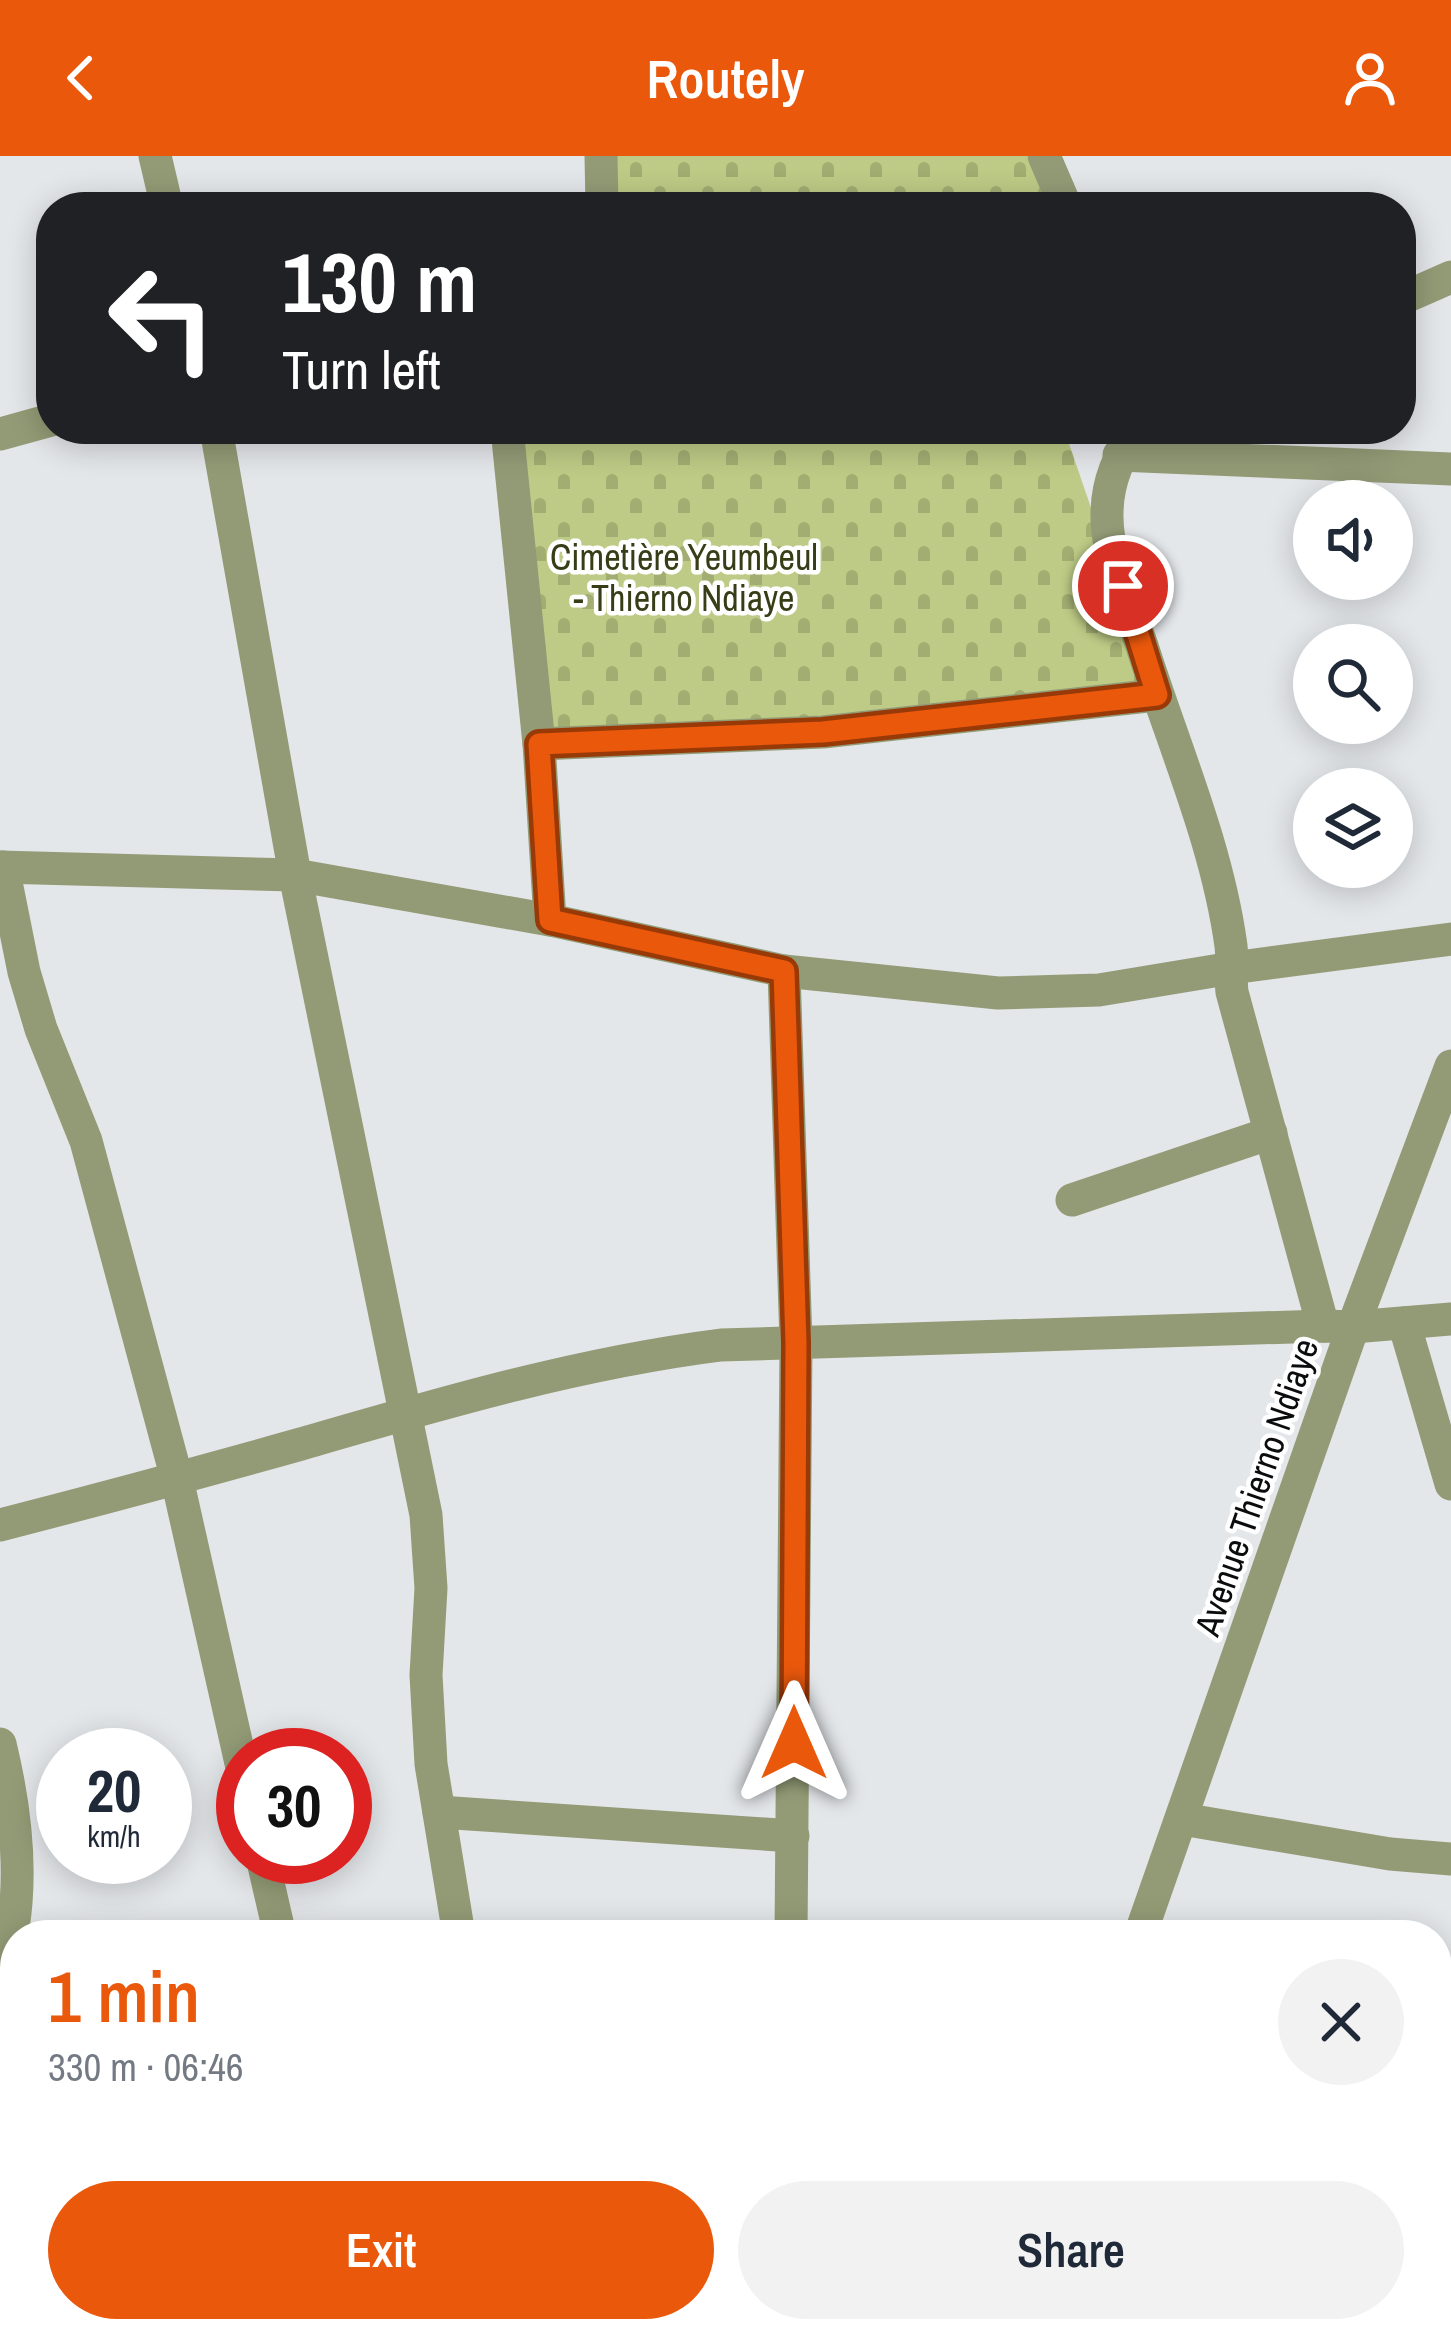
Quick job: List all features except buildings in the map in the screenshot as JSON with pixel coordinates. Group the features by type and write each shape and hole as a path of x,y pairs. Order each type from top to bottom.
{"street":[{"path":"155,156 163,192"},
{"path":"601,156 602,192"},
{"path":"1044,156 1060,192"},
{"path":"1416,292 1451,277"},
{"path":"0,434 36,424"},
{"path":"219,444 295,875 429,1543 426,1675 431,1764 457,1920"},
{"path":"509,444 539,744 550,920"},
{"path":"1127,444 1109,491 1106,516 1112,549 1206,835 1230,940 1232,992 1271,1133 1338,1327"},
{"path":"1152,444 1451,469"},
{"path":"539,744 823,732 1157,695"},
{"path":"233,1728 177,1479 86,1141 41,1029 1,867 295,875 550,920 784,971 998,993 1099,990 1451,939"},
{"path":"784,971 796,1343 791,1920"},
{"name":"Avenue Thierno Ndiaye","path":"1145,1920 1338,1327 1451,1066"},
{"path":"1072,1200 1271,1133"},
{"path":"0,1525 404,1414 672,1351 721,1345 1338,1327 1451,1319"},
{"path":"1404,1323 1451,1484"},
{"path":"0,1744 9,1787 16,1920"},
{"path":"439,1812 793,1836"},
{"path":"1182,1819 1390,1854 1451,1859"},
{"path":"268,1884 277,1920"}],"green space":[{"path":"616,156 1027,156 1044,192 616,192"},
{"name":"Cimetière Yeumbeul - Thierno Ndiaye","path":"514,444 1069,444 1157,700 553,734"}],"route":[{"path":"794,1743 796,1343 784,971 550,920 539,744 823,732 1157,695 1123,586"}]}
